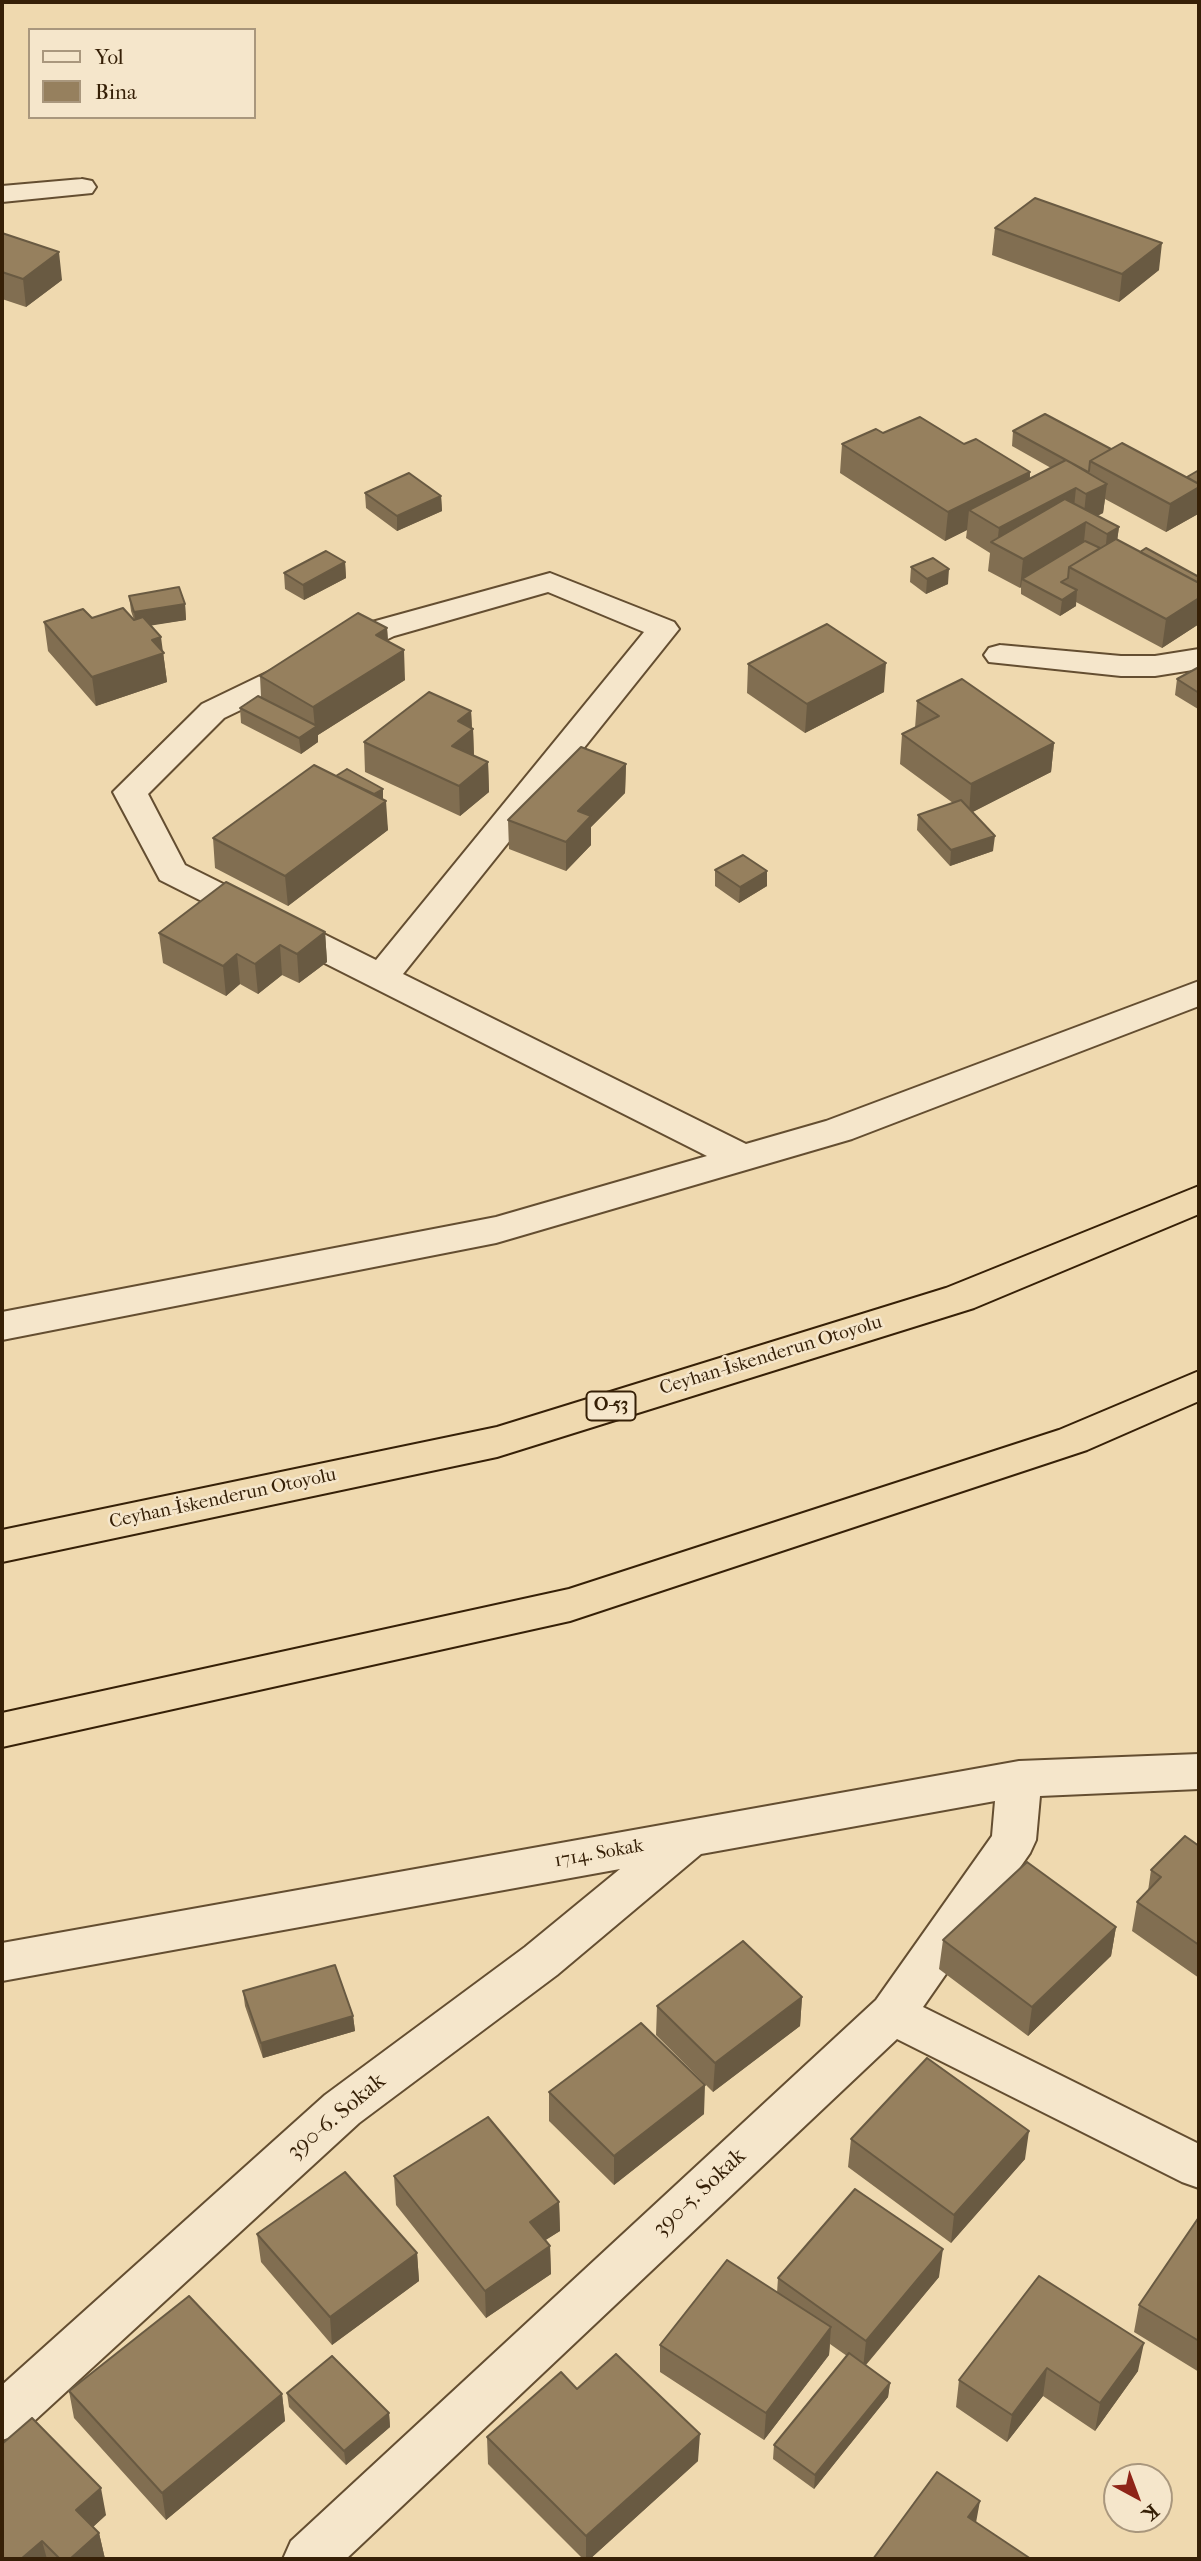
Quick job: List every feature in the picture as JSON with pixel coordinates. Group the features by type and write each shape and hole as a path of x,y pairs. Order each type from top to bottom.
{"highway":[{"name":"Ceyhan-İskenderun Otoyolu","path":"2,1546 497,1442 960,1297 1199,1199"},
{"path":"2,1730 570,1605 1073,1440 1199,1385"}],"street":[{"path":"2,194 82,187"},
{"path":"381,977 663,629 550,583 383,629 213,711 130,792 172,872 381,977 743,1158"},
{"path":"1000,655 1121,666 1156,666 1199,659"},
{"path":"2,1326 496,1230 838,1130 1199,993"},
{"name":"1714. Sokak","path":"2,1962 1019,1779 1199,1771"},
{"name":"390-5. Sokak","path":"309,2559 892,2014 1014,1840 1019,1779"},
{"name":"390-6. Sokak","path":"2,2417 342,2109 541,1961 690,1837"},
{"path":"892,2014 1199,2167"}],"building":[{"path":"1035,198 1162,243 1122,274 995,228"},
{"path":"2,233 59,252 23,279 2,272"},
{"path":"1045,414 1111,449 1090,461 1088,472 1013,431"},
{"path":"920,417 964,444 976,439 1030,472 948,512 842,444 876,429 883,433"},
{"path":"1122,443 1199,484 1199,487 1170,504 1090,461"},
{"path":"1066,460 1107,484 1086,494 1076,488 999,528 969,510"},
{"path":"1199,470 1199,484 1187,477"},
{"path":"409,473 441,496 397,516 365,493"},
{"path":"1065,499 1119,527 1107,534 1086,522 1023,559 991,542"},
{"path":"1116,539 1199,583 1199,598 1166,619 1069,567"},
{"path":"1085,541 1100,548 1069,567 1068,578 1061,582 1077,590 1062,600 1022,579"},
{"path":"1146,548 1199,577 1199,583 1140,552"},
{"path":"326,551 345,562 303,585 284,573"},
{"path":"933,558 949,569 927,579 911,567"},
{"path":"179,587 185,604 134,612 129,596"},
{"path":"123,608 134,620 143,617 161,637 152,640 164,653 92,677 44,622 83,609 92,618"},
{"path":"358,613 387,628 376,635 404,650 313,707 260,676"},
{"path":"827,624 886,663 807,704 748,664"},
{"path":"1199,667 1199,693 1177,679"},
{"path":"962,679 1054,743 971,784 902,734 939,716 917,701"},
{"path":"429,692 471,711 458,721 473,729 452,746 488,762 459,786 364,742"},
{"path":"258,696 317,726 299,738 240,708"},
{"path":"581,747 626,764 578,811 591,816 566,842 508,820"},
{"path":"314,765 386,801 285,876 213,838"},
{"path":"347,769 383,789 374,794 336,776"},
{"path":"961,800 995,836 951,850 918,815"},
{"path":"743,855 767,871 740,887 715,870"},
{"path":"226,882 325,932 297,954 280,945 255,964 237,954 223,966 159,933"},
{"path":"1185,1836 1199,1846 1199,1945 1137,1902 1161,1877 1151,1870"},
{"path":"1027,1862 1116,1927 1032,2007 943,1940"},
{"path":"743,1941 802,1997 715,2063 657,2006"},
{"path":"335,1965 353,2016 261,2043 243,1991"},
{"path":"641,2023 705,2085 614,2156 549,2092"},
{"path":"927,2058 1029,2131 954,2215 851,2139"},
{"path":"488,2117 559,2202 530,2222 550,2246 485,2291 394,2176"},
{"path":"345,2172 417,2253 330,2317 257,2234"},
{"path":"855,2189 943,2249 866,2341 778,2278"},
{"path":"1199,2217 1199,2341 1139,2305"},
{"path":"727,2260 831,2327 766,2413 660,2345"},
{"path":"1039,2276 1144,2343 1100,2403 1047,2368 1012,2415 959,2380"},
{"path":"189,2296 282,2394 162,2493 69,2391"},
{"path":"849,2353 890,2383 815,2475 774,2445"},
{"path":"616,2354 700,2434 586,2536 487,2437 561,2372 577,2389"},
{"path":"332,2356 389,2413 344,2451 287,2393"},
{"path":"32,2418 101,2488 76,2510 99,2533 70,2559 60,2559 42,2541 21,2559 2,2559 2,2444"},
{"path":"937,2472 980,2501 968,2517 1031,2559 873,2559"}]}
